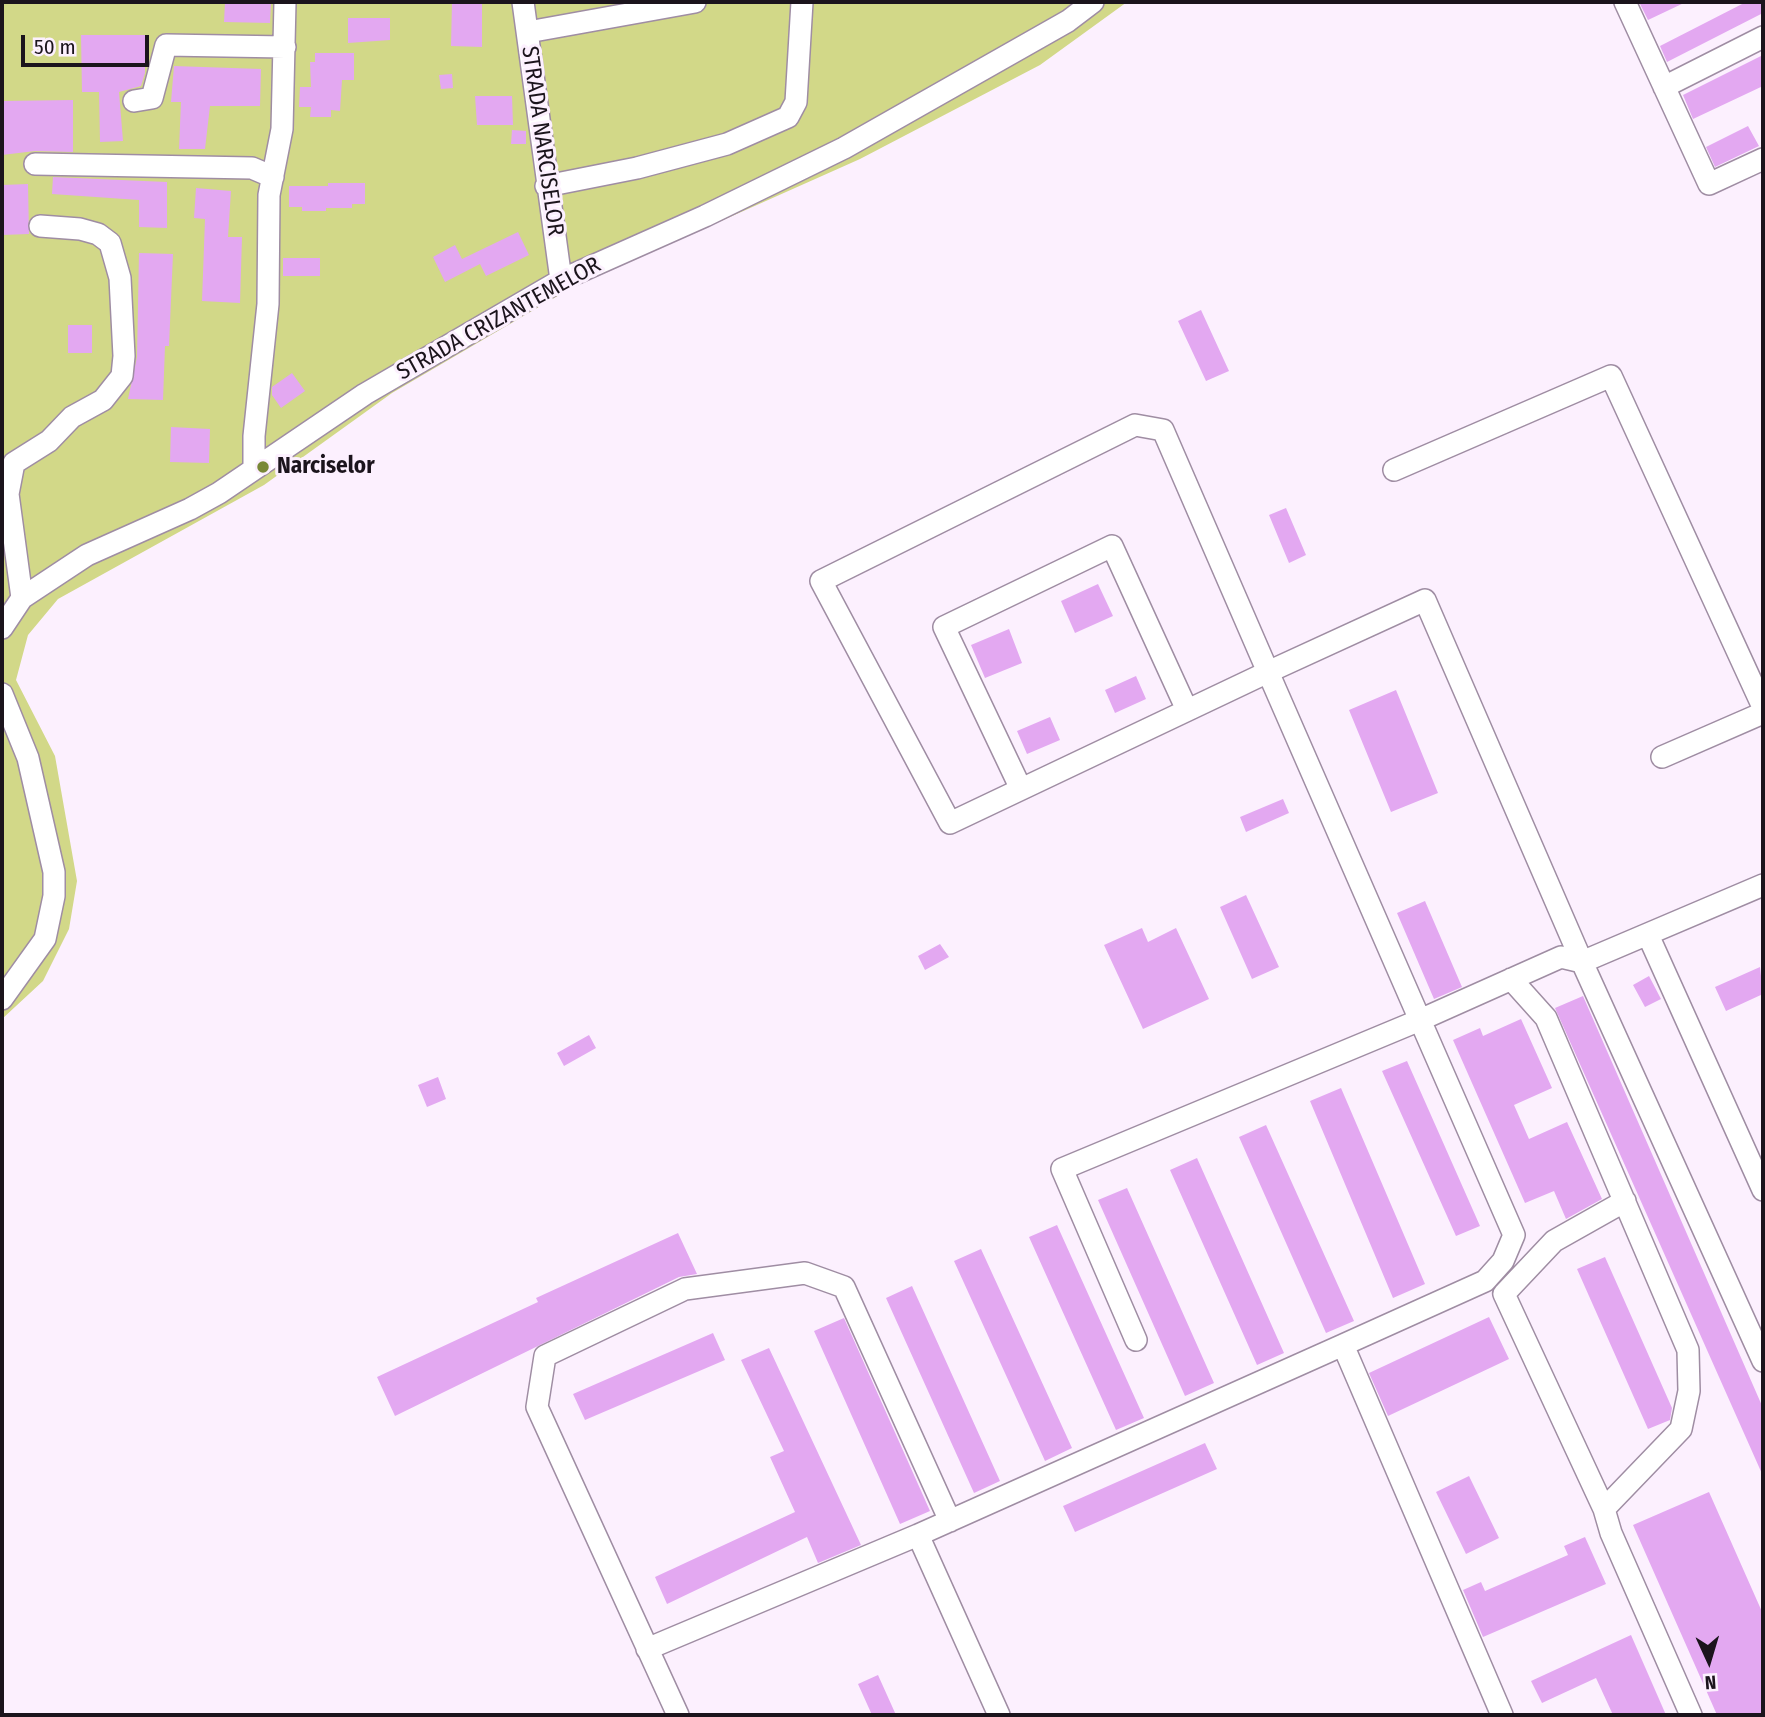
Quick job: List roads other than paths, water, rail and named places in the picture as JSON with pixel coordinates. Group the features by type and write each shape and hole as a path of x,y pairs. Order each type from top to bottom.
{"street":[{"path":"254,467 254,436 268,304 269,195 282,130 285,2"},
{"name":"STRADA NARCISELOR","path":"523,2 546,186 561,280"},
{"path":"527,32 695,2"},
{"path":"546,186 637,168 716,148 788,117 796,102 802,2"},
{"name":"STRADA CRIZANTEMELOR","path":"2,628 22,598 87,555 190,509 365,394 561,280 705,216 844,148 1068,21 1093,2"},
{"path":"1625,2 1709,184 1763,159"},
{"path":"1664,87 1763,37"},
{"path":"134,100 152,98 166,45 285,47"},
{"path":"35,164 252,168 273,177"},
{"path":"22,598 8,495 15,463 49,441 72,417 108,394 122,376 124,356 120,278 110,243 98,234 80,229 40,226"},
{"path":"1394,470 1611,376 1763,707"},
{"path":"647,1648 950,1521 1485,1281 1503,1261 1514,1235 1268,672 1163,430 1135,425 821,581 950,823 1187,710 1268,672 1425,600 1583,962 1763,1361"},
{"path":"1021,789 944,627 1112,546 1187,710"},
{"path":"2,694 28,758 54,872 54,896 45,939 2,999"},
{"path":"1662,758 1763,713"},
{"path":"1136,1340 1062,1169 1420,1020 1562,957 1583,962 1763,886"},
{"path":"1648,934 1763,1190"},
{"path":"1511,979 1546,1018 1688,1350 1689,1391 1681,1429 1604,1508"},
{"path":"1625,1201 1554,1241 1504,1294 1604,1508 1611,1533 1691,1715"},
{"path":"678,1715 537,1407 545,1356 685,1289 805,1273 844,1287 950,1521"},
{"path":"1343,1345 1502,1715"},
{"path":"918,1535 999,1715"}],"place":[{"name":"Narciselor","path":"263,467"}]}
